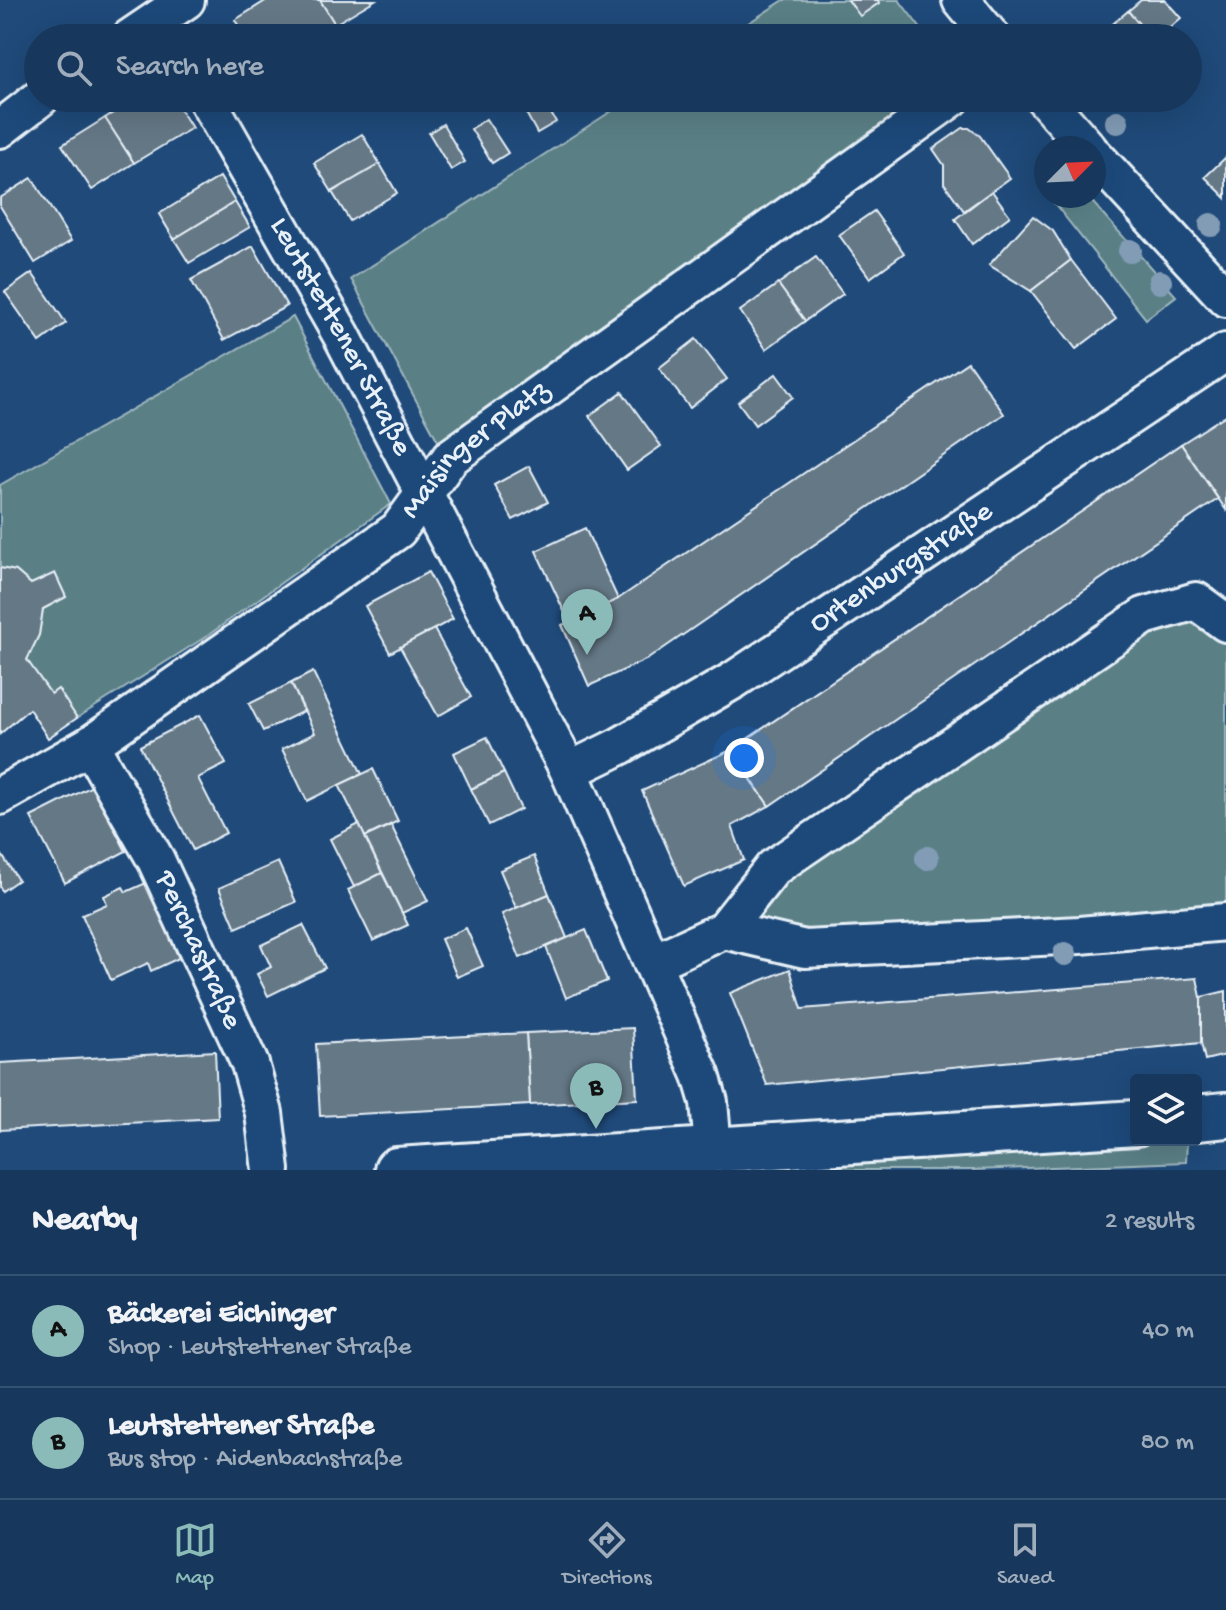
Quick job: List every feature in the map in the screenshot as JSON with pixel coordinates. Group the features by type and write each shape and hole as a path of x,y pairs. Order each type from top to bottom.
{"main road":[{"path":"1202,1117 1226,1115"},
{"path":"397,1170 1130,1123"}],"street":[{"path":"961,0 981,24"},
{"path":"0,129 24,110"},
{"name":"Leutstettener Straße","path":"214,112 342,336 569,771 701,1075 709,1102 713,1148"},
{"name":"Maisinger Platz","path":"0,796 90,745 398,530 451,457 932,112"},
{"path":"1056,112 1077,136"},
{"path":"1106,168 1226,298"},
{"name":"Ortenburgstraße","path":"569,771 620,746 734,680 1226,352"},
{"path":"652,963 724,930 773,868 1144,616 1196,601 1226,623"},
{"name":"Perchastraße","path":"90,745 156,860 250,1064 264,1113 271,1170"},
{"path":"724,930 805,949 1080,935 1226,922"}],"green space":[{"path":"784,0 899,0 917,24 747,24"},
{"path":"610,112 905,112 439,443 351,279"},
{"path":"1058,208 1098,208 1176,296 1146,319"},
{"path":"293,317 391,504 207,636 77,718 58,690 51,694 27,660 39,635 43,609 66,597 55,573 31,584 16,571 0,568 0,485"},
{"path":"1197,617 1226,639 1226,912 805,941 749,922 783,877 1138,630"},
{"path":"1130,1143 1130,1146 1187,1146 1186,1162 974,1170 691,1170"}],"building":[{"path":"267,0 320,0 335,24 237,24 235,20"},
{"path":"320,0 375,0 335,24"},
{"path":"848,0 878,0 879,3 860,16"},
{"path":"1141,0 1165,0 1181,18 1174,24 1139,24 1128,11"},
{"path":"1128,11 1139,24 1113,24"},
{"path":"115,112 182,112 192,128 134,163 105,118"},
{"path":"525,112 550,112 556,122 537,133"},
{"path":"105,118 134,163 92,190 62,145"},
{"path":"486,119 508,153 492,163 471,129"},
{"path":"443,124 465,162 451,170 429,133"},
{"path":"963,128 969,128 980,136 1010,178 964,211 944,183 944,165 933,149"},
{"path":"362,134 380,164 332,192 314,163"},
{"path":"1226,157 1226,198 1205,177"},
{"path":"380,164 397,193 350,221 332,192"},
{"path":"220,177 235,202 174,239 159,214"},
{"path":"32,178 71,241 35,263 0,206 0,198"},
{"path":"992,191 1010,216 972,244 955,219"},
{"path":"235,202 250,227 189,263 174,239"},
{"path":"874,211 904,253 870,278 839,235"},
{"path":"1033,216 1053,231 1071,260 1031,291 989,265"},
{"path":"253,246 287,306 224,340 191,280"},
{"path":"816,257 843,294 805,321 778,284"},
{"path":"1071,260 1116,319 1076,349 1031,291"},
{"path":"32,273 66,323 40,342 5,292"},
{"path":"778,284 805,321 766,349 740,311"},
{"path":"696,339 727,379 690,408 659,368"},
{"path":"968,362 1004,414 648,659 589,686 562,625 618,599"},
{"path":"776,374 793,397 755,425 738,402"},
{"path":"622,392 661,446 627,470 589,416"},
{"path":"1226,415 1226,510 1181,444"},
{"path":"1181,444 1218,499 769,806 731,750"},
{"path":"529,466 548,502 513,520 494,485"},
{"path":"585,528 618,599 569,622 536,551"},
{"path":"0,568 16,571 31,584 55,573 66,597 43,609 39,635 27,660 51,694 58,689 77,718 48,738 29,709 0,734"},
{"path":"428,572 453,619 390,653 365,606"},
{"path":"434,629 471,697 438,716 400,647"},
{"path":"313,672 362,774 307,801 282,749 315,733 291,683"},
{"path":"291,683 304,711 263,731 249,704"},
{"path":"200,715 226,764 198,778 226,833 193,850 140,746"},
{"path":"487,737 504,773 471,789 454,753"},
{"path":"731,750 769,806 732,826 744,860 684,886 642,791"},
{"path":"373,769 398,821 365,837 339,785"},
{"path":"504,773 521,809 489,825 471,789"},
{"path":"92,786 126,851 65,883 31,817"},
{"path":"359,824 382,873 354,887 330,839"},
{"path":"391,825 428,901 402,913 365,837"},
{"path":"0,852 18,880 2,891 0,887"},
{"path":"534,856 549,894 516,908 500,870"},
{"path":"278,862 296,902 236,928 219,888"},
{"path":"382,873 408,925 373,941 348,890"},
{"path":"146,883 179,958 151,971 148,963 111,980 82,915 107,904 104,896 123,887 126,892"},
{"path":"549,894 567,938 520,958 502,914"},
{"path":"303,925 325,968 268,996 257,974 271,967 261,945"},
{"path":"466,928 483,966 457,977 441,939"},
{"path":"586,930 607,981 566,998 546,947"},
{"path":"790,969 802,1009 1197,978 1201,997 1201,1043 767,1085 730,993"},
{"path":"1226,991 1226,1055 1205,1060 1201,1043 1201,997"},
{"path":"633,1028 637,1099 530,1105 526,1033"},
{"path":"526,1033 530,1105 320,1116 316,1044"},
{"path":"215,1051 218,1118 0,1130 0,1063"}],"place":[{"name":"Bäckerei Eichinger","path":"587,655"},
{"name":"Leutstettener Straße","path":"596,1129"}]}
